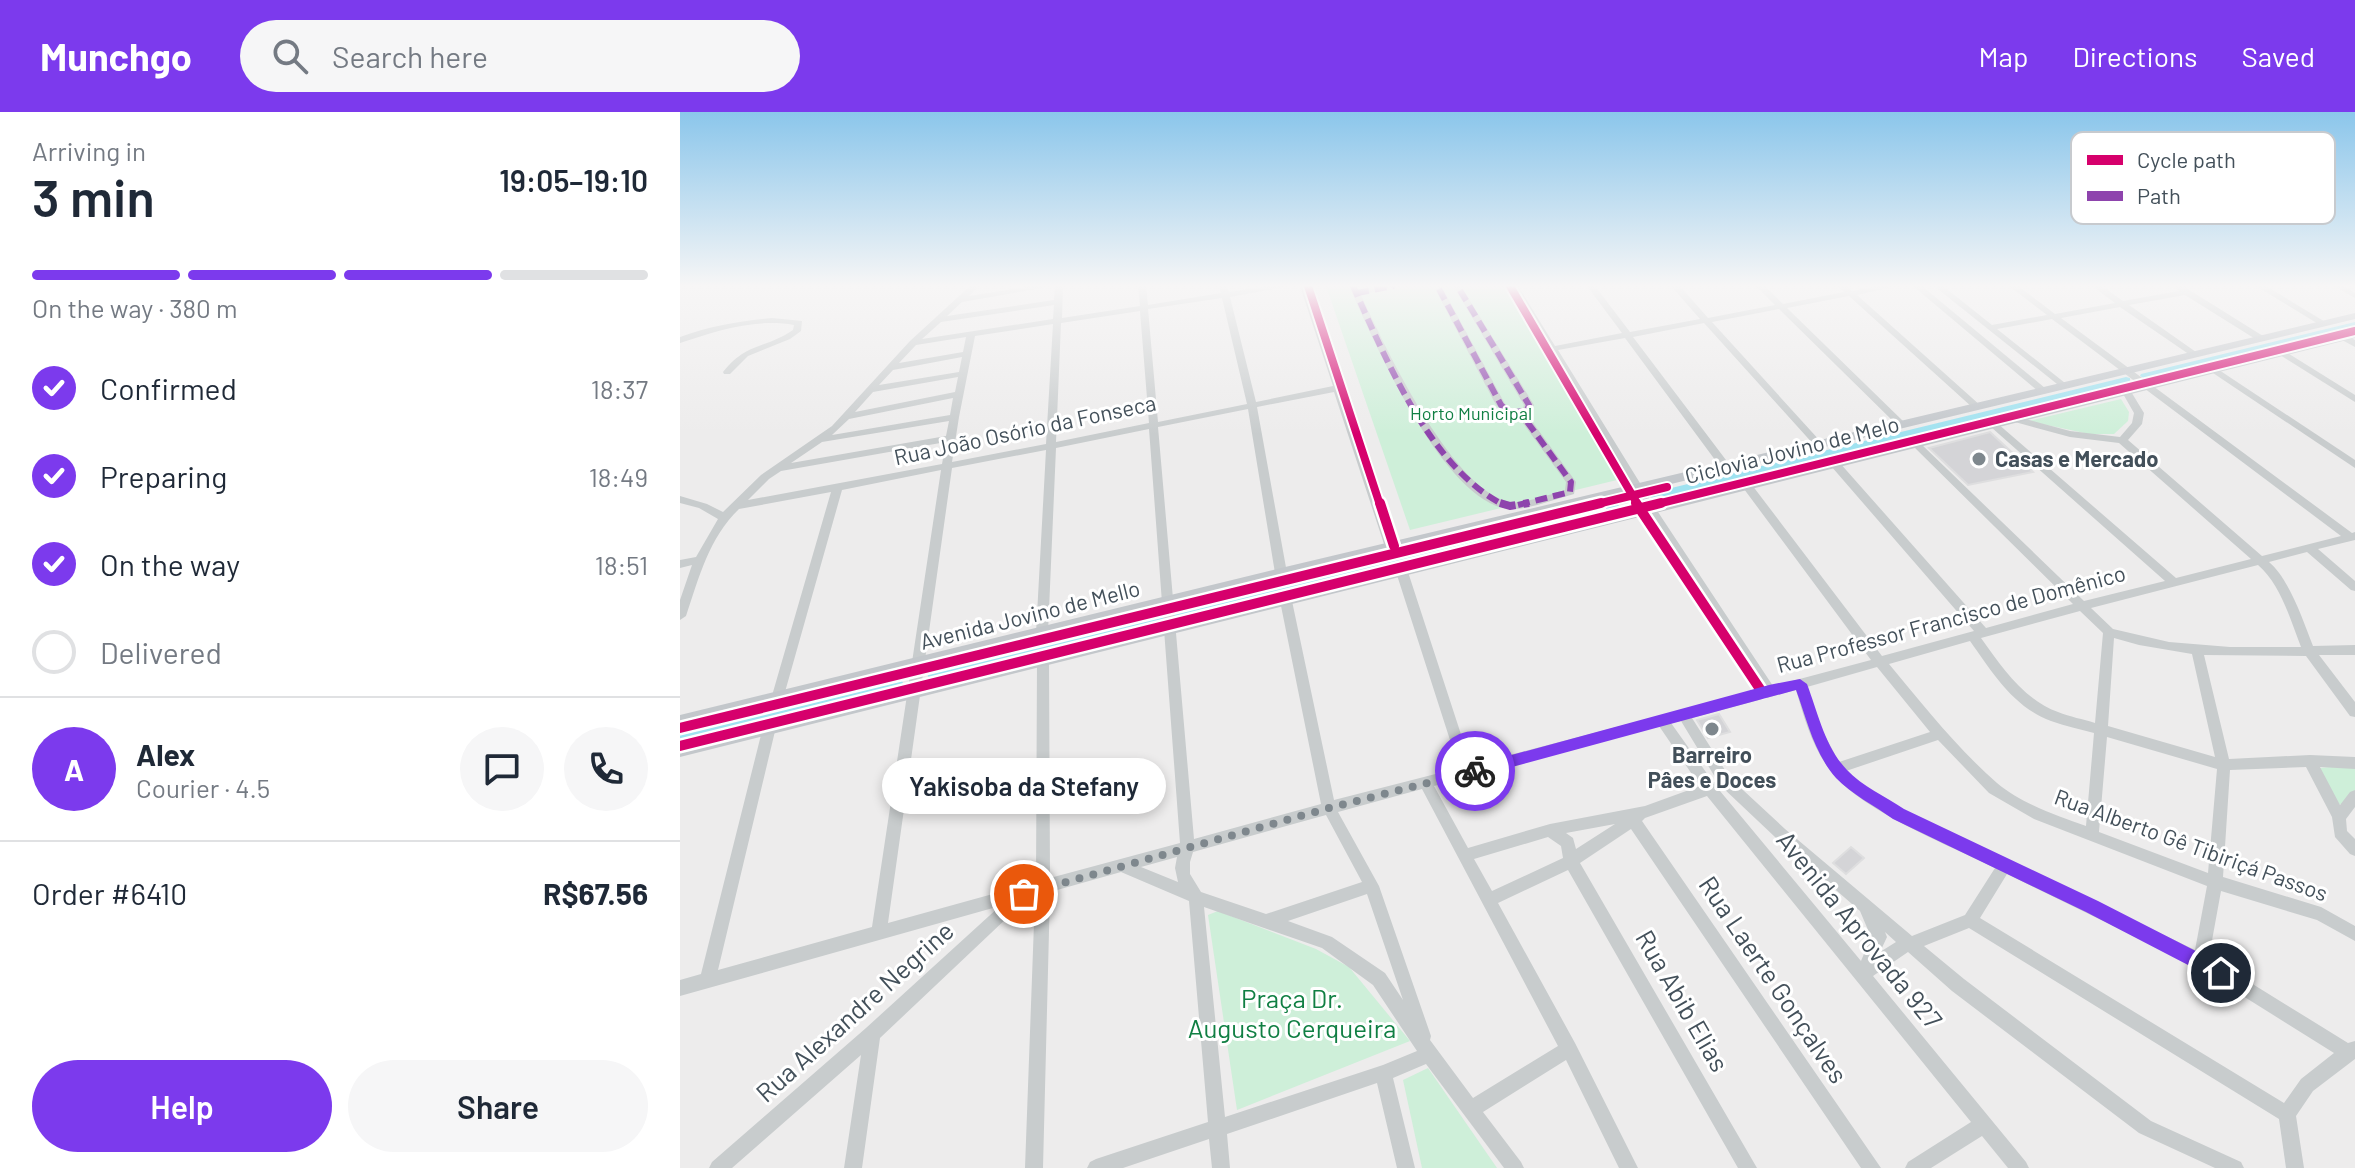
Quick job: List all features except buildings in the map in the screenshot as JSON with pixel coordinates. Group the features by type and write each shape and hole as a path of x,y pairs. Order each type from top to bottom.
{"main road":[{"name":"Avenida Jovino de Mello","path":"680,722 1170,604 1281,573 2271,335"},
{"path":"680,750 2283,353 2352,339"}],"street":[{"path":"727,372 744,353 792,335"},
{"path":"680,616 700,560 723,517 750,490 848,416 921,335"},
{"path":"913,343 976,335"},
{"path":"1042,633 1056,335"},
{"path":"1146,335 1188,847 1180,866 1182,880 1196,897 1221,1168"},
{"path":"1235,335 1252,406 1281,573"},
{"path":"1320,335 1390,547"},
{"path":"1378,335 1415,408 1463,478 1478,492 1508,507 1570,492 1571,482 1520,412"},
{"path":"1463,335 1501,405 1510,413 1520,412 1529,405 1487,335"},
{"path":"1544,335 1652,511 1769,690"},
{"path":"1552,349 1626,335"},
{"path":"1627,335 1725,466"},
{"path":"1719,335 1818,444"},
{"path":"1810,335 1901,424"},
{"path":"1896,335 1976,406"},
{"path":"1976,335 2042,390"},
{"path":"2000,335 2062,385"},
{"path":"2080,335 2352,536"},
{"path":"2166,335 2193,354"},
{"path":"2256,335 2260,338"},
{"path":"879,934 946,468 971,336"},
{"path":"2283,353 2355,399"},
{"path":"893,367 966,354"},
{"path":"2216,371 2355,465"},
{"path":"873,389 962,374"},
{"name":"Rua João Osório da Fonseca","path":"736,506 946,468 1154,423 1338,388"},
{"path":"2122,440 2137,424 2139,413 2127,392"},
{"path":"848,416 958,394"},
{"path":"820,440 954,417"},
{"path":"2018,420 2070,434 2122,440 2261,560 2280,585 2309,651 2355,712"},
{"path":"1994,425 2175,583"},
{"path":"776,469 951,438"},
{"path":"1917,445 2109,632 2142,644 2197,650 2355,650"},
{"path":"1835,464 1977,634 2006,682 2026,701 2052,716 2224,765 2310,761 2355,763"},
{"name":"Rua Alberto Gê Tibiriçá Passos","path":"1748,487 1879,661 1940,734 1994,789 2039,815 2215,882 2321,914 2355,934"},
{"path":"777,699 837,488"},
{"path":"680,499 703,506 723,517"},
{"name":"Rua Professor Francisco de Domênico","path":"680,988 1329,808 2352,536"},
{"path":"2308,547 2355,587"},
{"path":"680,564 700,560"},
{"path":"1402,572 1467,773"},
{"path":"1286,601 1329,808 1372,886 1429,1054"},
{"path":"2092,835 2109,632"},
{"path":"2197,650 2224,765 2215,882 2201,961"},
{"path":"1034,1168 1043,889 1043,661"},
{"path":"1800,684 1826,754 1843,776 1899,814 2201,961 2352,1051 2307,1085 2287,1114 2295,1168"},
{"path":"1684,715 1725,782 1958,985 2145,1127 2235,1168"},
{"name":"Avenida Aprovada 927","path":"1662,721 1710,789 2020,1168"},
{"path":"707,981 769,727"},
{"path":"1837,768 1940,734"},
{"path":"2310,761 2339,817 2340,833 2355,849"},
{"path":"1465,855 1550,830 1636,815 1725,782"},
{"path":"1426,784 1569,1049 1629,1168"},
{"path":"2339,817 2355,796"},
{"path":"1489,900 1571,861 1636,815"},
{"name":"Rua Laerte Gonçalves","path":"1636,815 1872,1168"},
{"name":"Rua Abib Elias","path":"1550,830 1568,843 1571,861 1748,1168"},
{"path":"1863,973 1910,944 1970,920 2004,866"},
{"path":"1124,867 1196,897 1327,942 1379,979 1429,1054 1473,1108 1515,1168"},
{"path":"1267,921 1372,886"},
{"name":"Rua Alexandre Negrine","path":"718,1168 872,1034 1024,894"},
{"path":"1863,973 1879,937 1864,904"},
{"path":"1970,920 2287,1114"},
{"path":"853,1168 872,1034"},
{"path":"1473,1108 1569,1049"},
{"path":"1096,1168 1383,1073 1429,1054"},
{"path":"1383,1073 1406,1168"},
{"path":"1914,1168 1983,1125"}],"green space":[{"name":"Horto Municipal","path":"1343,335 1535,335 1617,480 1410,530"},
{"path":"2121,399 2129,412 2128,421 2114,434 2089,434 2029,421"},
{"path":"2355,765 2355,790 2344,804 2339,804 2319,768"},
{"name":"Praça Dr. Augusto Cerqueira","path":"1218,911 1316,949 1349,967 1410,1041 1237,1110 1208,915"},
{"path":"1428,1068 1497,1168 1422,1168 1403,1080"}],"waterway":[{"path":"2145,376 2313,335"},
{"path":"1655,496 2126,380"},
{"path":"934,674 1613,506"},
{"path":"680,736 896,683"}],"marked path":[{"path":"1376,335 1396,375 1438,444 1482,494 1510,506 1570,492 1571,482 1520,412"},
{"path":"1464,335 1501,405 1510,413 1527,410 1529,405 1487,335"}],"cycle path":[{"path":"1324,335 1394,546"},
{"path":"1539,335 1631,495 1762,692"},
{"name":"Ciclovia Jovino de Melo","path":"680,746 2338,335"},
{"path":"680,728 1667,487"}],"way so far":[{"path":"1024,894 1329,808 1475,771"}],"place":[{"name":"Casas e Mercado","path":"1979,459"},
{"name":"Barreiro Pâes e Doces","path":"1712,729"},
{"name":"Yakisoba da Stefany","path":"1024,894"}],"route":[{"path":"1475,771 1800,684 1826,754 1843,776 1871,796 1899,814 2092,906 2221,973"}]}
